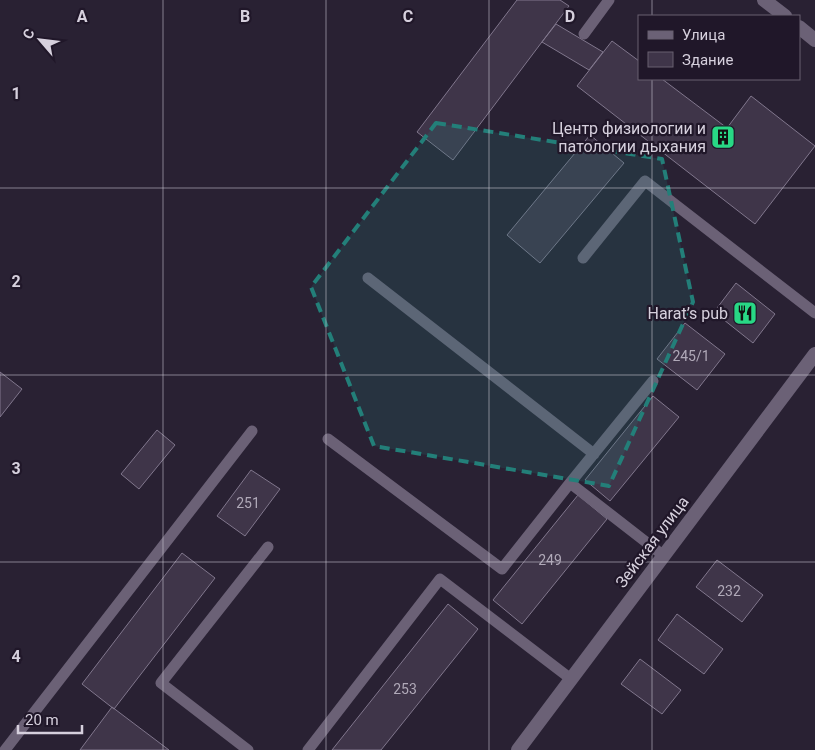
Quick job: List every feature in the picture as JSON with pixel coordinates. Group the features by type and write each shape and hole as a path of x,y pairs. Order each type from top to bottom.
{"street":[{"path":"764,0 784,15"},
{"path":"800,28 815,40"},
{"name":"Зейская улица","path":"518,750 815,354"}],"lane":[{"path":"584,34 610,0"},
{"path":"584,258 645,181 815,313"},
{"path":"368,278 594,454"},
{"path":"328,439 502,570 570,482 653,381"},
{"path":"5,750 252,431"},
{"path":"570,482 664,556"},
{"path":"248,750 161,684 268,547"},
{"path":"308,750 440,579 571,679"}],"highlighted area":[{"path":"436,123 662,159 693,302 609,486 374,446 311,287"}],"building":[{"path":"517,0 560,0 569,6 453,160 417,132"},
{"path":"556,24 603,52 589,70 542,42"},
{"name":"Центр физиологии и патологии дыхания","path":"612,41 638,60 638,80 663,80 727,128 751,96 815,146 755,224 577,86"},
{"path":"590,135 624,163 540,263 507,235"},
{"name":"Harat’s pub","path":"736,283 775,314 753,343 714,312"},
{"path":"685,323 725,354 697,390 657,359"},
{"path":"0,372 22,389 0,417"},
{"path":"653,396 679,417 610,501 585,480"},
{"path":"157,430 175,445 139,489 121,474"},
{"path":"251,470 280,489 245,536 217,516"},
{"path":"578,495 607,519 522,624 493,600"},
{"path":"182,553 215,578 114,709 82,684"},
{"path":"717,560 763,595 742,622 696,587"},
{"path":"448,604 478,629 381,750 332,750"},
{"path":"677,614 723,649 704,674 658,640"},
{"path":"640,659 681,690 662,714 621,684"},
{"path":"112,707 169,750 80,750"}],"place":[{"name":"Центр физиологии и патологии дыхания","path":"723,137"},
{"name":"Harat’s pub","path":"745,313"}]}
